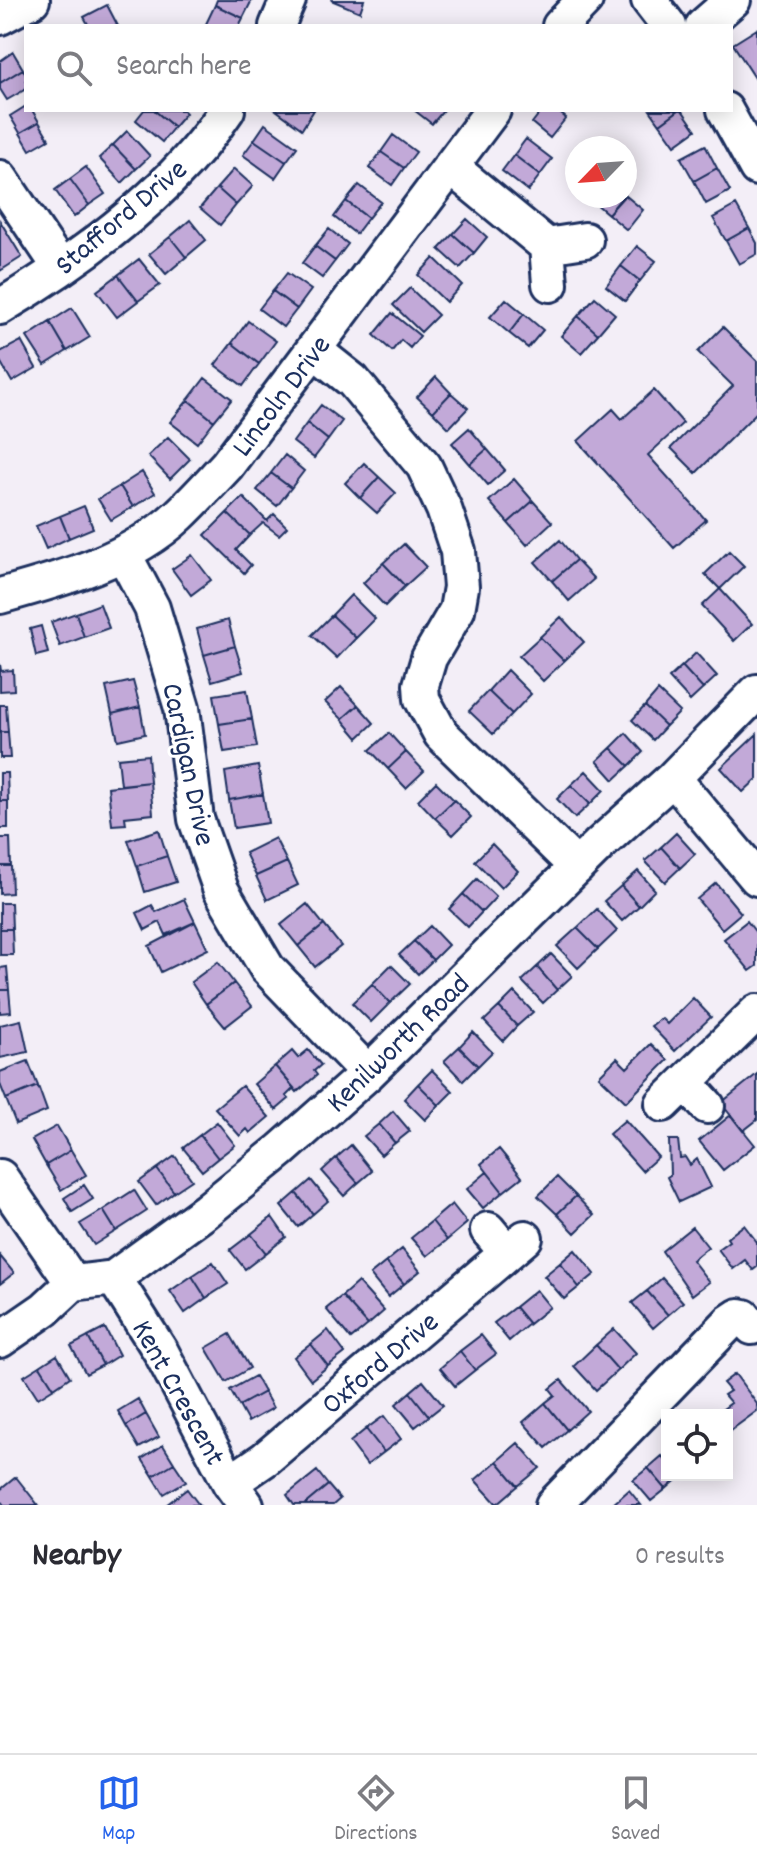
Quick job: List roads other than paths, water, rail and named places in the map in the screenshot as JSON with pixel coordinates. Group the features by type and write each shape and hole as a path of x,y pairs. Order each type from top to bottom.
{"street":[{"path":"0,17 32,0"},
{"path":"278,24 288,0"},
{"path":"562,24 585,0"},
{"path":"649,0 667,24"},
{"name":"Stafford Drive","path":"0,307 130,216 189,160 225,112"},
{"name":"Lincoln Drive","path":"0,596 57,580 123,553 178,516 227,465 492,112"},
{"path":"726,112 757,168"},
{"path":"451,167 547,246 550,284"},
{"path":"0,178 60,267"},
{"path":"547,246 585,240"},
{"path":"314,350 353,381 424,466 444,509 458,551 461,587 457,610 429,658 421,685 422,699 431,719 441,734 577,867"},
{"name":"Cardigan Drive","path":"123,553 152,608 182,708 196,819 221,890 267,968 368,1073"},
{"name":"Kenilworth Road","path":"73,1283 114,1278 206,1211 281,1150 368,1073 577,867 673,778 757,692"},
{"path":"673,778 757,878"},
{"path":"685,1098 757,1012"},
{"path":"0,1177 73,1283 45,1309 0,1340"},
{"name":"Oxford Drive","path":"238,1494 265,1459 507,1241"},
{"name":"Kent Crescent","path":"114,1278 161,1352 238,1494"},
{"path":"553,1505 675,1359 739,1316 744,1317 752,1327"}]}
